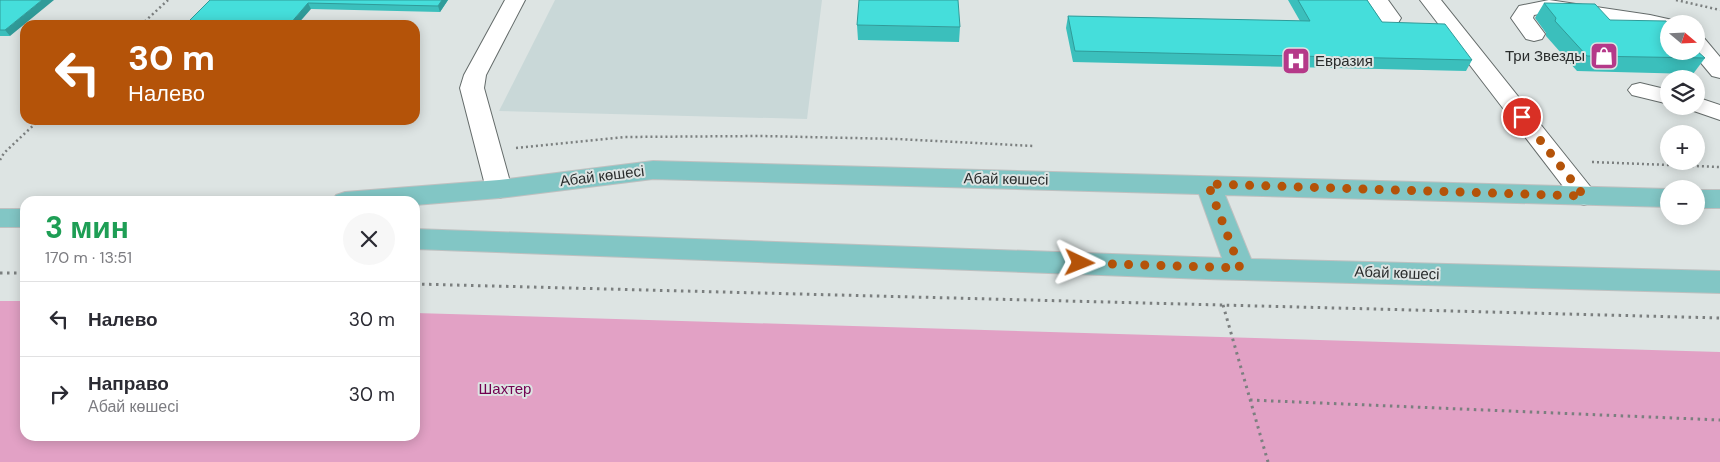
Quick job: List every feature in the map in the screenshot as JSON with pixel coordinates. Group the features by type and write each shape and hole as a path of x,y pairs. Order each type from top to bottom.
{"main road":[{"name":"Абай көшесі","path":"420,196 499,189 653,170 1660,198"},
{"path":"1208,184 1240,268"},
{"path":"1705,199 1720,199"},
{"path":"0,218 20,218"},
{"name":"Абай көшесі","path":"420,239 1240,268 1720,282"}],"lane":[{"path":"499,189 472,94 474,76 515,0"},
{"path":"1377,0 1390,18"},
{"path":"1430,0 1584,196"},
{"path":"1534,34 1522,18 1526,10 1551,6 1660,24"},
{"path":"1705,53 1720,71"},
{"path":"1640,90 1660,95"},
{"path":"1705,107 1720,113"}],"path":[{"path":"146,20 168,0"},
{"path":"1676,0 1720,10"},
{"path":"0,160 4,153 34,125"},
{"path":"488,151 625,137 761,136 898,139 1034,146"},
{"path":"1556,160 1720,167"},
{"path":"0,273 20,273"},
{"path":"420,284 1720,318"},
{"path":"1223,305 1268,462"},
{"path":"1250,400 1720,420"}],"shaded area":[{"path":"555,0 822,0 807,119 499,111"}],"green space":[{"name":"Шахтер","path":"0,301 20,301 20,441 420,441 420,313 1720,352 1720,462 0,462"}],"building":[{"path":"0,0 42,0 5,30 0,30"},
{"path":"210,0 442,0 438,6 308,3 293,20 190,20"},
{"path":"859,0 958,0 960,27 857,25"},
{"path":"1298,0 1367,0 1382,22 1445,24 1472,60 1075,51 1068,16 1310,21"},
{"path":"1544,3 1595,4 1610,20 1660,21 1660,57 1587,56 1555,21 1556,18"}],"place":[{"name":"Три Звезды","path":"1604,56"},
{"name":"Евразия","path":"1296,61"}],"route":[{"path":"1080,263 1240,268 1208,184 1584,196 1522,117"}]}
